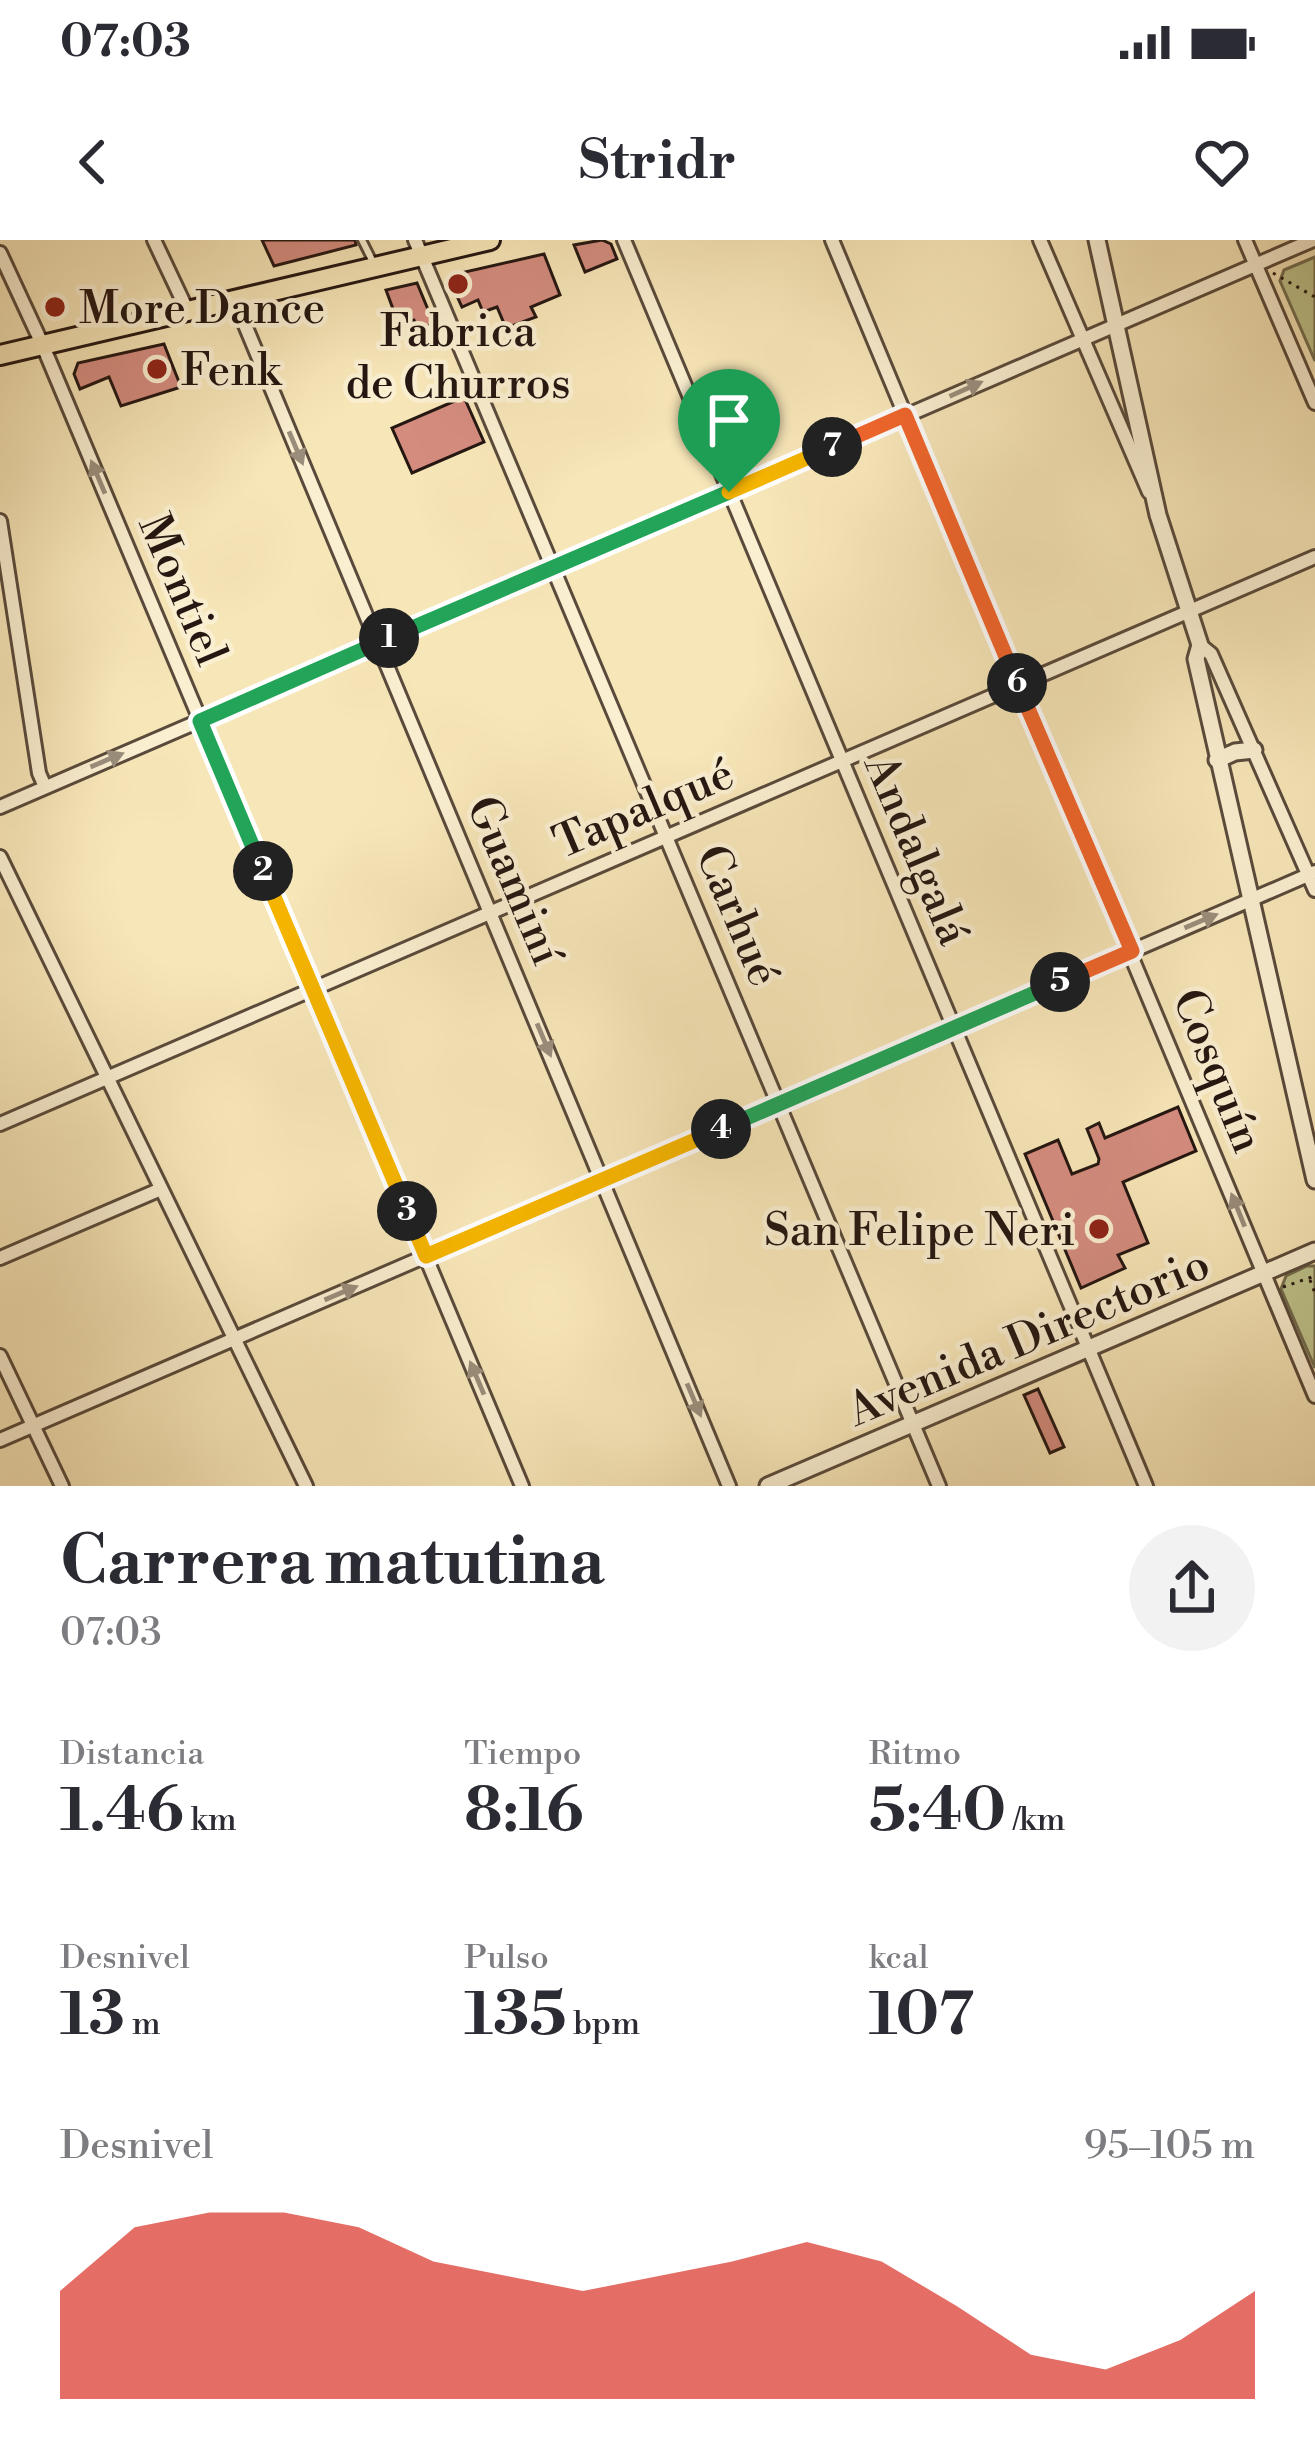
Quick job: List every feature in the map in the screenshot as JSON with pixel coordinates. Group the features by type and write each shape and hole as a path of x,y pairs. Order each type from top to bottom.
{"main road":[{"path":"0,356 376,267 419,248 490,240"}],"street":[{"path":"154,240 188,312"},
{"name":"Andalgalá","path":"624,240 1146,1486"},
{"name":"Cosquín","path":"832,240 1315,1396"},
{"path":"1040,240 1158,515 1200,645 1196,659 1216,760 1315,1180"},
{"path":"1097,240 1158,515"},
{"path":"1244,240 1315,403"},
{"path":"0,807 1313,240"},
{"name":"Carhué","path":"419,248 940,1486"},
{"name":"Montiel","path":"0,253 522,1486"},
{"name":"Guaminí","path":"235,301 729,1486"},
{"path":"0,521 45,787"},
{"name":"Tapalqué","path":"0,1124 1315,556"},
{"path":"1200,645 1211,654 1312,874 1315,890"},
{"path":"1216,760 1254,750"},
{"path":"0,857 306,1486"},
{"path":"0,1440 1312,874"},
{"path":"0,1258 161,1189"},
{"name":"Avenida Directorio","path":"768,1486 1315,1251"},
{"path":"0,1356 62,1486"}],"lane":[{"path":"362,240 376,267"}],"path":[{"path":"1255,265 1315,297"},
{"path":"1264,1274 1282,1288 1312,1277 1315,1293 1305,1295"}],"green space":[{"path":"1315,257 1315,361 1280,281 1284,270"},
{"path":"1315,1266 1315,1368 1281,1289 1286,1276"}],"building":[{"path":"262,240 355,240 356,245 274,266"},
{"path":"602,240 611,244 617,259 585,272 574,245"},
{"path":"544,254 560,295 531,307 536,317 506,328 497,307 483,312 478,300 462,307 451,283 456,274"},
{"path":"417,283 434,324 418,330 414,320 399,325 386,290"},
{"path":"164,344 181,387 121,406 109,377 80,389 74,374 78,363"},
{"path":"464,397 484,442 412,473 392,428"},
{"path":"1178,1107 1196,1151 1123,1182 1148,1243 1118,1255 1125,1268 1081,1288 1025,1154 1058,1140 1072,1174 1098,1164 1087,1129 1099,1123 1105,1138"},
{"path":"1038,1389 1064,1447 1050,1453 1024,1395"}],"place":[{"name":"Fabrica de Churros","path":"458,284"},
{"name":"More Dance","path":"55,307"},
{"name":"Fenk","path":"157,369"},
{"name":"San Felipe Neri","path":"1099,1229"}],"route":[{"path":"905,415 1132,951 426,1256 200,721 729,492 905,415"}]}
